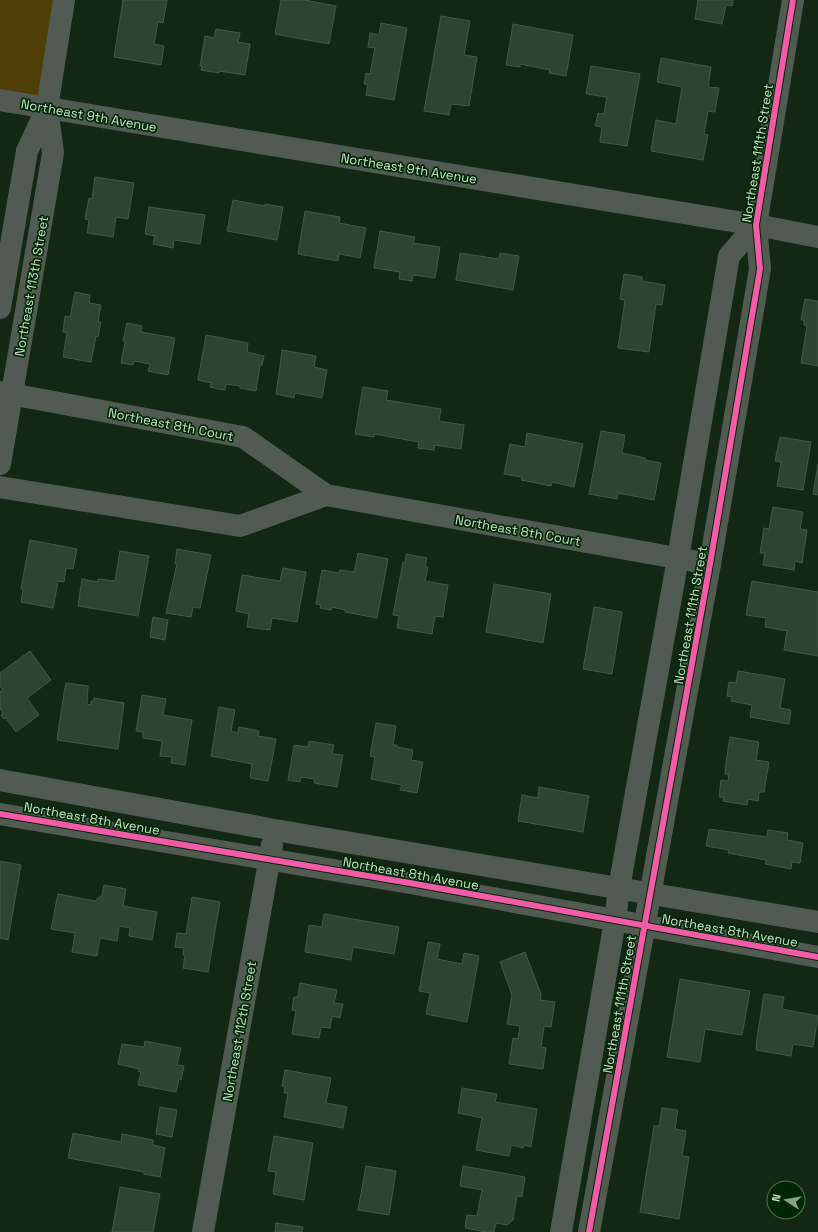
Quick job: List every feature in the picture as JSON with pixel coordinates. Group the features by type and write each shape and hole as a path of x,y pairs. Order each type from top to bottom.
{"street":[{"name":"Northeast 113th Street","path":"0,308 28,151 47,108 64,0"},
{"name":"Northeast 111th Street","path":"589,1232 710,564 760,269 756,225 793,0"},
{"name":"Northeast 9th Avenue","path":"0,100 756,225 818,237"},
{"name":"Northeast 113th Street","path":"0,464 6,393 35,264 53,153 47,108"},
{"name":"Northeast 111th Street","path":"561,1232 729,256 756,225"},
{"name":"Northeast 8th Court","path":"6,393 243,437 326,496 710,564"},
{"name":"Northeast 8th Court","path":"0,487 240,526 326,496"},
{"name":"Northeast 8th Avenue","path":"0,780 275,830 818,922"},
{"path":"134,836 139,806"},
{"name":"Northeast 8th Avenue","path":"0,814 410,883 615,921 818,956"},
{"name":"Northeast 112th Street","path":"203,1232 275,830"}],"shaded area":[{"path":"0,0 64,0 47,108 0,100"}],"building":[{"path":"123,0 167,0 163,23 158,22 154,44 164,46 161,65 114,57"},
{"path":"281,0 305,0 336,6 329,44 275,34"},
{"path":"698,0 733,0 732,6 726,5 722,24 695,19"},
{"path":"441,16 470,21 464,55 477,57 469,106 451,104 449,115 424,111"},
{"path":"381,23 407,28 394,100 366,95 368,85 364,84 366,73 370,74 375,48 368,47 370,33 379,35"},
{"path":"513,24 573,35 566,76 549,73 550,70 520,64 520,67 506,65"},
{"path":"216,29 240,33 238,42 250,44 245,75 201,70 202,66 200,66 205,36 214,38"},
{"path":"661,58 711,67 708,87 719,88 715,112 708,111 704,134 708,135 703,160 651,151 656,120 676,124 682,87 657,82"},
{"path":"591,66 640,74 627,146 600,142 602,127 595,126 598,113 604,114 607,97 586,94"},
{"path":"95,177 134,183 128,219 116,217 113,237 87,233 89,220 85,219 89,198 92,199"},
{"path":"233,200 265,206 265,204 283,207 277,240 227,231"},
{"path":"149,207 205,215 200,244 174,240 173,248 153,244 155,236 145,234"},
{"path":"305,211 340,217 339,223 366,228 360,258 339,254 338,261 298,254"},
{"path":"380,231 415,237 413,243 440,247 435,278 413,275 412,281 399,279 400,272 374,268"},
{"path":"460,253 499,259 500,253 519,256 513,290 456,280"},
{"path":"624,274 642,277 642,281 665,285 662,305 656,304 649,352 618,348 625,300 620,299"},
{"path":"75,292 90,295 89,303 101,305 98,322 101,322 98,337 96,336 91,362 63,357 67,333 63,332 65,316 70,317"},
{"path":"805,299 818,301 818,366 801,363 807,326 804,325 804,320 801,320"},
{"path":"127,323 142,326 141,332 175,338 168,375 148,371 150,364 134,361 133,365 121,363 125,342 123,341"},
{"path":"206,335 248,343 247,352 264,356 262,365 260,365 256,391 240,388 240,386 226,384 225,390 218,389 210,387 211,383 198,380"},
{"path":"282,350 316,356 314,367 327,370 322,398 295,393 294,398 276,394"},
{"path":"363,387 388,391 386,400 441,409 439,421 464,425 461,449 435,445 434,450 418,448 419,442 374,434 374,437 355,434"},
{"path":"601,431 625,435 622,453 661,463 654,500 618,493 617,499 589,494"},
{"path":"527,433 583,444 574,487 552,482 551,486 521,480 522,477 504,474 510,444 525,447"},
{"path":"780,437 811,442 803,490 777,486 781,462 775,461"},
{"path":"818,464 818,495 813,494"},
{"path":"773,507 803,512 800,529 807,530 802,563 795,561 794,570 763,565 765,553 760,553 764,528 769,529"},
{"path":"30,540 77,549 73,569 66,568 64,582 58,581 53,608 21,602 23,589 21,589"},
{"path":"177,549 211,555 200,608 193,607 191,617 166,613 177,564 175,564"},
{"path":"120,551 149,556 138,616 78,606 82,579 98,582 98,579 115,581"},
{"path":"358,553 388,559 377,618 345,612 345,610 332,607 331,610 320,608 321,605 316,604 322,570 339,573 340,570 354,572"},
{"path":"406,554 427,558 425,567 428,567 425,581 448,585 443,617 435,616 432,634 397,628 399,616 393,615 403,562 405,563"},
{"path":"283,568 306,572 297,622 272,618 270,630 247,627 249,614 236,611 242,575 280,581"},
{"path":"752,581 818,592 818,656 784,650 787,631 765,627 766,618 746,615"},
{"path":"494,584 551,594 543,643 486,632"},
{"path":"594,607 622,612 612,674 583,669"},
{"path":"153,617 168,620 165,640 150,637"},
{"path":"30,651 51,680 27,698 39,715 16,732 6,718 4,719 1,715 3,713 0,709 0,692 3,690 0,686 0,673"},
{"path":"738,671 785,679 780,708 791,710 789,724 750,717 752,705 731,701 732,697 727,696 729,682 736,683"},
{"path":"66,683 88,686 87,704 91,705 91,701 94,701 94,698 124,703 118,749 57,740"},
{"path":"142,695 166,699 163,715 192,720 185,765 171,763 172,757 160,756 162,741 143,738 143,732 136,731"},
{"path":"219,707 235,710 231,731 238,733 239,727 259,731 258,736 276,739 268,781 250,778 252,764 211,756"},
{"path":"376,723 396,726 393,745 413,750 411,760 423,762 417,793 400,790 402,785 371,779 375,757 370,756"},
{"path":"730,737 759,742 756,760 769,762 764,792 759,792 758,801 748,799 747,805 723,801 724,797 719,797 721,780 728,781 729,774 725,774"},
{"path":"309,741 334,745 332,754 343,755 337,787 314,783 315,779 301,777 300,782 288,780 294,745 308,747"},
{"path":"539,787 589,796 583,832 518,821 522,795 538,798"},
{"path":"709,829 767,837 768,830 788,833 787,840 803,843 800,863 792,862 791,869 765,864 766,860 728,853 729,850 706,846"},
{"path":"0,861 21,865 8,940 0,938"},
{"path":"104,885 126,889 123,906 157,912 152,940 129,936 130,928 119,926 117,941 100,938 97,956 72,952 75,933 51,929 58,894 95,901 102,895"},
{"path":"192,897 220,902 208,972 183,968 185,955 183,955 184,948 175,947 177,933 186,934"},
{"path":"324,914 399,927 394,954 353,947 351,960 305,952 309,925 322,927"},
{"path":"428,942 440,944 437,959 462,964 464,953 479,956 467,1022 426,1014 430,993 419,991"},
{"path":"525,952 541,994 540,1000 555,1002 551,1027 544,1026 541,1047 546,1048 543,1069 509,1064 513,1038 518,1039 520,1026 507,1024 512,995 500,962"},
{"path":"680,979 750,991 742,1035 705,1029 700,1062 667,1057"},
{"path":"300,983 337,990 334,1003 343,1004 340,1018 332,1016 330,1028 321,1027 319,1038 292,1034 296,1011 292,1010 294,997 298,997"},
{"path":"764,994 784,997 782,1009 818,1016 813,1047 793,1044 791,1056 756,1050"},
{"path":"145,1041 181,1048 177,1065 184,1066 181,1080 179,1079 176,1092 138,1085 141,1072 139,1072 139,1069 118,1064 122,1044 144,1047"},
{"path":"285,1070 331,1078 326,1103 347,1107 343,1128 284,1117 288,1093 284,1093 285,1087 282,1086"},
{"path":"462,1088 497,1094 495,1102 537,1109 531,1147 524,1145 523,1148 511,1145 509,1156 476,1150 482,1118 458,1113"},
{"path":"160,1107 177,1110 172,1137 156,1134"},
{"path":"662,1108 678,1110 675,1129 686,1131 682,1156 689,1157 679,1219 640,1212 654,1126 659,1126"},
{"path":"73,1133 121,1142 122,1134 153,1140 153,1145 165,1148 160,1177 144,1174 144,1172 68,1158"},
{"path":"274,1136 313,1143 304,1200 273,1194 276,1172 268,1171"},
{"path":"366,1166 396,1171 389,1215 358,1210"},
{"path":"463,1166 525,1177 522,1197 517,1196 513,1220 507,1225 496,1223 494,1232 465,1228 467,1215 477,1216 482,1190 460,1186"},
{"path":"120,1187 160,1194 153,1232 112,1232"},
{"path":"276,1223 303,1227 302,1232 275,1232"}],"cycle path":[{"path":"589,1232 710,564 760,269 756,225 793,0"},
{"path":"0,814 410,883 818,957"}]}
